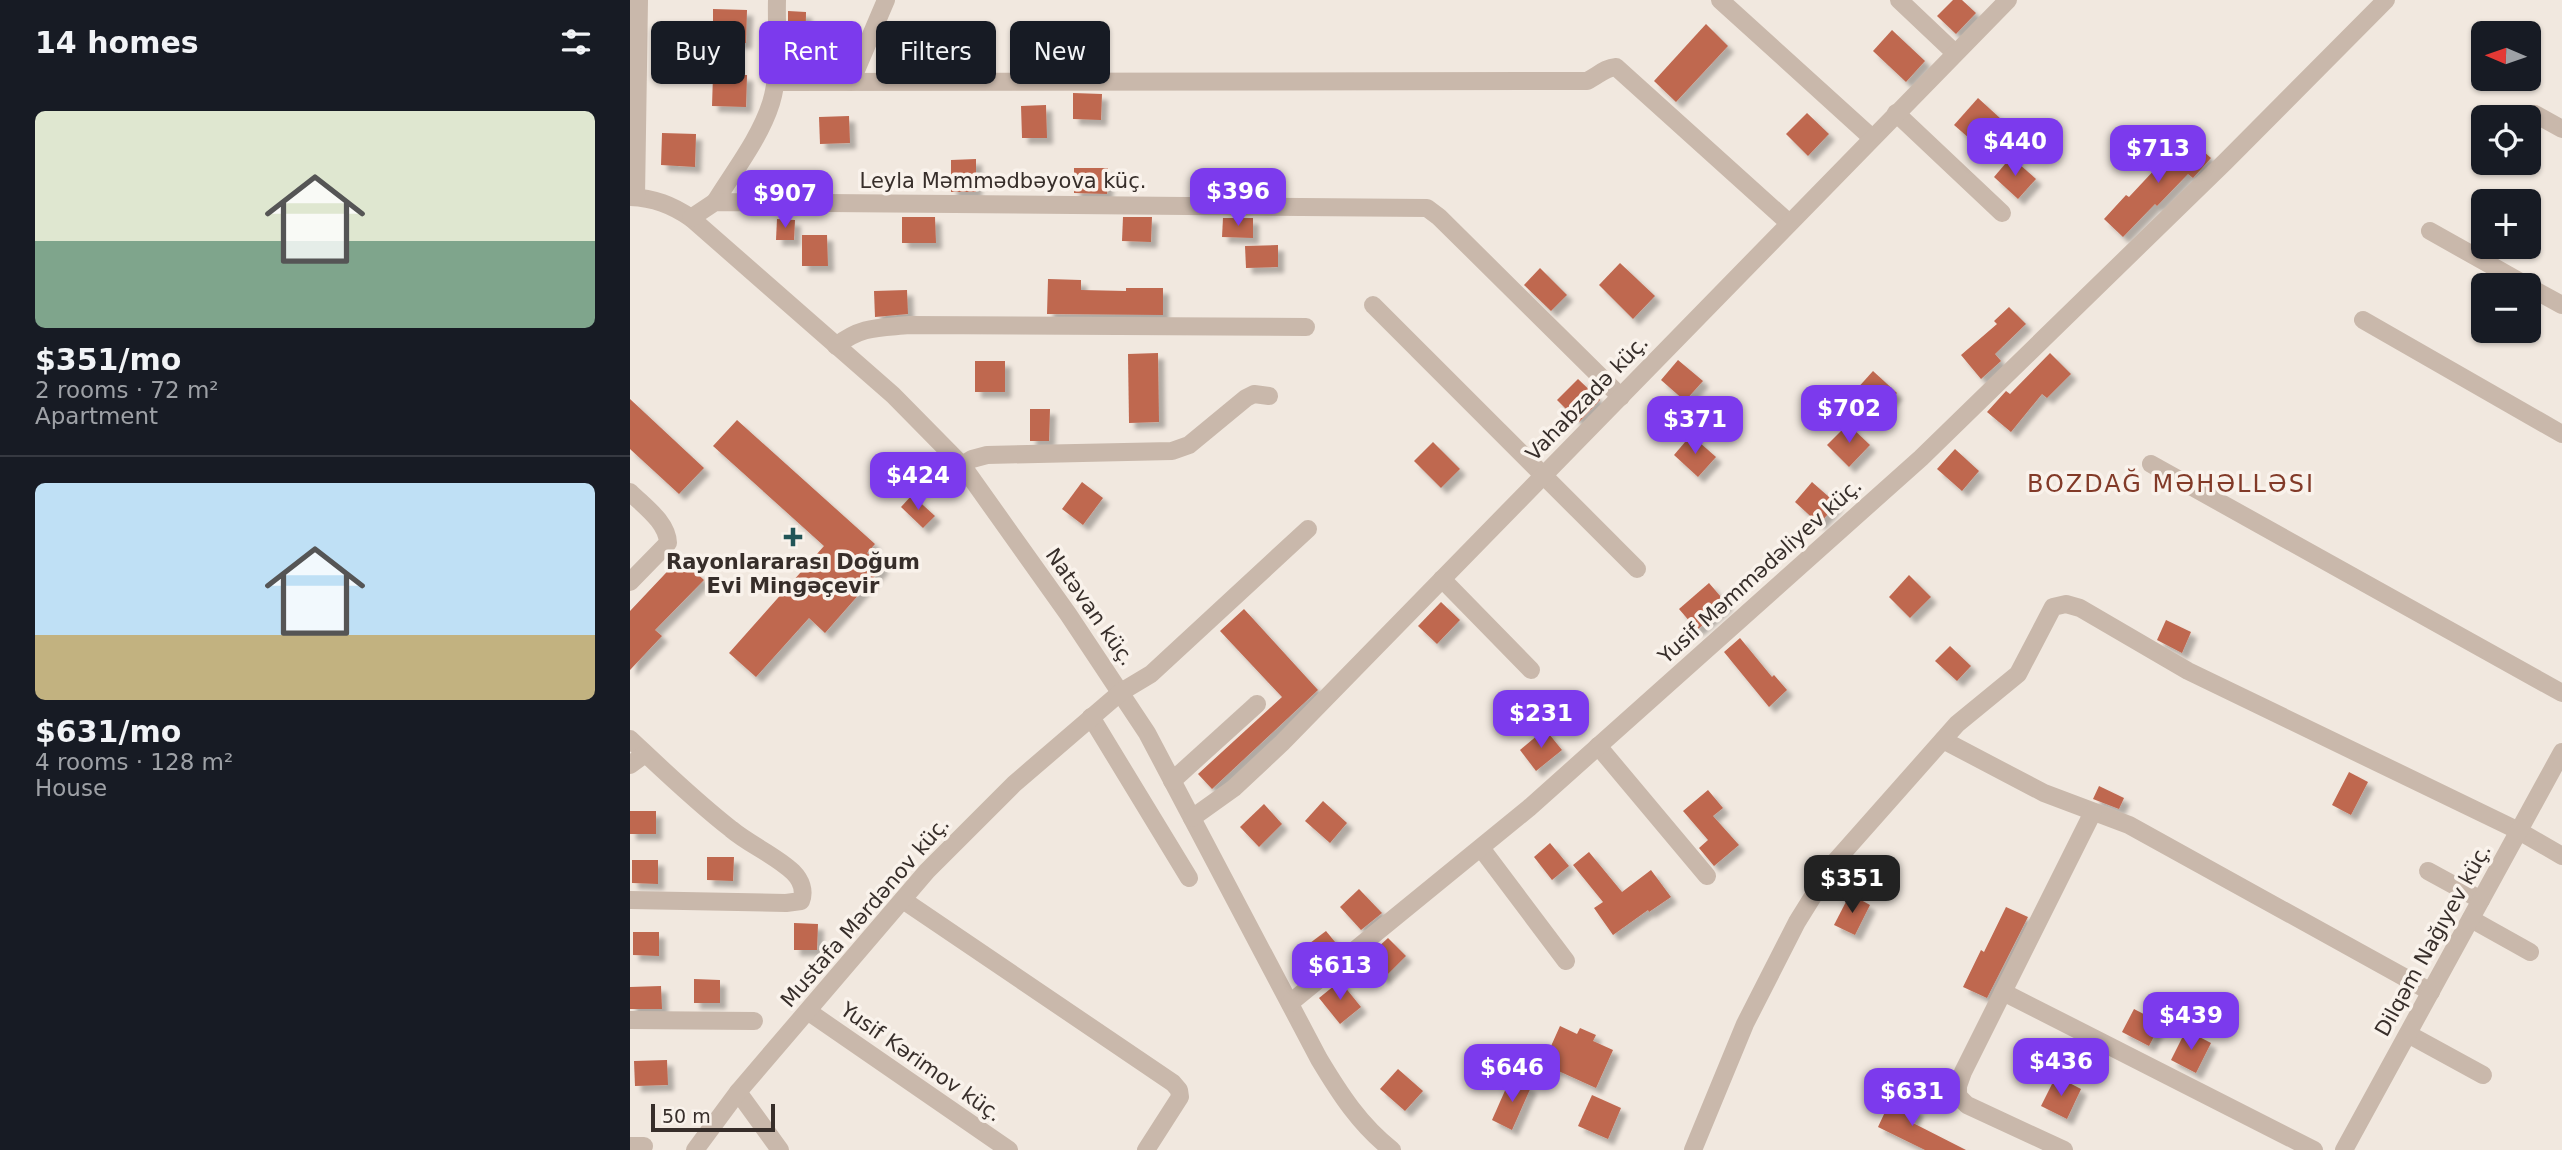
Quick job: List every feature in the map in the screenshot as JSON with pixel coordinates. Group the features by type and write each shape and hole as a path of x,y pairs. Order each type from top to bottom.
{"street":[{"path":"633,197 639,0"},
{"path":"776,21 777,0"},
{"path":"862,56 886,0"},
{"path":"1720,0 1871,137"},
{"path":"1899,0 1955,53"},
{"name":"Vahabzadə küç.","path":"1192,818 1234,788 1282,743 1871,137 2008,0"},
{"name":"Yusif Məmmədəliyev küç.","path":"1290,1003 1480,848 1598,747 1921,458 2225,162 2386,0"},
{"path":"862,82 1587,81 1599,76 1606,68 1616,67 1788,222"},
{"path":"691,218 715,202 763,122 775,84"},
{"path":"1896,113 2002,213"},
{"path":"2541,117 2562,129"},
{"name":"Natəvan küç.","path":"633,197 668,204 691,218 893,395 962,465 1121,692 1172,781 1343,1099 1363,1124 1392,1150"},
{"name":"Leyla Məmmədbəyova küç.","path":"715,202 1427,208 1439,216 1621,397"},
{"path":"2430,231 2505,273"},
{"path":"2541,293 2562,305"},
{"path":"1373,305 1637,569"},
{"path":"2363,320 2562,434"},
{"path":"836,346 850,334 867,329 909,326 1306,327"},
{"path":"962,465 987,455 1172,451 1189,445 1246,398 1254,394 1269,396"},
{"path":"2151,464 2562,693"},
{"path":"630,492 668,532 668,543 630,582"},
{"name":"Mustafa Mərdənov küç.","path":"695,1150 738,1092 927,871 1014,784 1121,692 1152,674 1308,528"},
{"path":"1442,579 1531,670"},
{"path":"1693,1150 1745,1024 1797,922 1833,864 1957,724 2018,674 2053,607 2066,604 2080,608 2188,671 2519,831 2562,856"},
{"path":"1172,781 1257,704"},
{"path":"1091,717 1189,878"},
{"path":"630,739 733,831 794,873 804,894 801,901 775,903 630,900"},
{"path":"1943,740 2044,793 2129,825 2431,992"},
{"path":"1598,747 1707,876"},
{"name":"Dilqəm Nağıyev küç.","path":"2344,1150 2562,752"},
{"path":"630,765 645,754"},
{"path":"2064,1150 1967,1105 1958,1096 1958,1086 2093,812"},
{"path":"1480,848 1566,961"},
{"path":"2428,871 2481,900"},
{"path":"903,900 1173,1083 1179,1090 1180,1097 1146,1150"},
{"path":"2471,919 2530,952"},
{"path":"2003,992 2314,1150"},
{"name":"Yusif Kərimov küç.","path":"808,1012 1009,1150"},
{"path":"630,1020 754,1021"},
{"path":"2407,1034 2483,1075"},
{"path":"738,1092 780,1150"}],"building":[{"path":"1953,0 1962,0 1976,13 1956,34 1937,16"},
{"path":"713,9 747,10 746,43 745,21 713,21"},
{"path":"788,11 806,12 806,21 788,21"},
{"path":"1706,24 1728,46 1676,102 1654,81"},
{"path":"1892,30 1925,61 1906,82 1873,51"},
{"path":"747,75 746,107 712,106 713,84 745,84"},
{"path":"1073,93 1102,94 1101,120 1073,119"},
{"path":"1978,98 2001,119 1977,145 1954,125"},
{"path":"1046,105 1047,138 1022,138 1021,106"},
{"path":"1807,113 1829,134 1808,156 1786,134"},
{"path":"849,116 850,143 820,144 819,117"},
{"path":"662,133 696,134 695,167 661,165"},
{"path":"2186,136 2211,158 2193,178 2188,174 2123,237 2104,219 2126,195 2129,197"},
{"path":"2011,157 2036,179 2018,199 1994,177"},
{"path":"976,159 976,192 951,192 951,160"},
{"path":"1074,168 1108,168 1107,194 1074,193"},
{"path":"902,217 935,217 936,243 902,243"},
{"path":"1123,217 1152,217 1151,242 1122,241"},
{"path":"1223,218 1253,218 1253,238 1222,237"},
{"path":"777,219 795,220 794,240 776,240"},
{"path":"802,235 827,235 828,266 802,266"},
{"path":"1278,245 1278,267 1246,268 1245,246"},
{"path":"1620,263 1655,296 1633,319 1599,285"},
{"path":"1540,268 1567,295 1551,311 1524,285"},
{"path":"1048,279 1081,280 1081,290 1163,288 1163,315 1047,314"},
{"path":"907,290 908,314 875,317 874,291"},
{"path":"2009,307 2026,324 1995,354 2001,361 1981,379 1961,355 1997,324 1994,321"},
{"path":"1158,353 1159,422 1129,423 1128,354"},
{"path":"2050,353 2071,374 2047,398 2042,394 2011,432 1987,412 2006,391 2010,394"},
{"path":"1678,360 1703,381 1685,401 1661,380"},
{"path":"975,361 1005,361 1005,392 975,392"},
{"path":"1873,371 1897,393 1880,413 1855,391"},
{"path":"1578,379 1600,400 1579,422 1557,400"},
{"path":"630,399 704,468 679,494 630,449"},
{"path":"1030,409 1050,409 1049,441 1030,441"},
{"path":"737,420 875,544 867,553 883,567 825,633 809,618 756,677 729,653 824,546 713,446"},
{"path":"1848,424 1870,445 1849,467 1827,445"},
{"path":"1691,435 1716,457 1698,477 1674,455"},
{"path":"1433,442 1460,469 1441,488 1414,461"},
{"path":"1955,449 1979,471 1962,491 1937,469"},
{"path":"1082,482 1103,498 1083,525 1062,509"},
{"path":"1812,482 1837,504 1819,524 1795,502"},
{"path":"912,495 935,516 923,528 901,507"},
{"path":"680,558 704,580 655,630 662,636 630,670 630,611"},
{"path":"1909,575 1931,597 1910,618 1889,597"},
{"path":"1709,583 1727,604 1697,630 1679,609"},
{"path":"1441,602 1460,620 1437,644 1418,626"},
{"path":"1244,609 1318,690 1212,789 1198,774 1282,697 1220,631"},
{"path":"2166,620 2191,632 2182,653 2157,640"},
{"path":"1740,638 1772,677 1774,675 1787,690 1769,707 1724,652"},
{"path":"1950,646 1971,666 1957,681 1935,661"},
{"path":"1545,729 1562,750 1536,771 1520,750"},
{"path":"2349,772 2368,782 2351,815 2332,805"},
{"path":"2099,786 2124,798 2119,809 2093,799"},
{"path":"1708,790 1723,808 1713,816 1739,845 1714,866 1699,848 1708,840 1683,811"},
{"path":"1323,801 1347,823 1330,843 1305,821"},
{"path":"1264,804 1282,824 1259,847 1240,827"},
{"path":"630,811 656,811 656,834 630,834"},
{"path":"1550,843 1569,866 1552,880 1534,857"},
{"path":"1589,852 1622,892 1651,870 1671,897 1613,935 1594,908 1603,902 1573,865"},
{"path":"707,857 734,857 733,881 707,880"},
{"path":"632,860 658,860 658,884 632,883"},
{"path":"1359,889 1382,913 1361,930 1340,907"},
{"path":"1850,894 1870,905 1855,935 1834,925"},
{"path":"2006,907 2028,917 1987,998 1963,987"},
{"path":"794,923 818,924 817,950 794,950"},
{"path":"1326,931 1340,948 1320,964 1306,946"},
{"path":"633,932 659,932 659,956 633,955"},
{"path":"1388,938 1406,956 1383,979 1365,959"},
{"path":"694,979 720,980 720,1003 694,1003"},
{"path":"1340,981 1361,1007 1340,1024 1319,998"},
{"path":"661,986 662,1009 630,1009 630,987"},
{"path":"2134,1009 2161,1023 2149,1046 2122,1032"},
{"path":"1560,1026 1577,1034 1580,1028 1596,1035 1593,1041 1613,1050 1596,1088 1543,1064"},
{"path":"2186,1030 2211,1043 2196,1073 2171,1060"},
{"path":"667,1060 668,1085 635,1086 634,1061"},
{"path":"1398,1069 1423,1091 1405,1111 1380,1089"},
{"path":"2056,1076 2081,1089 2067,1119 2041,1106"},
{"path":"1511,1077 1531,1087 1512,1130 1492,1120"},
{"path":"1592,1095 1621,1108 1608,1139 1578,1126"},
{"path":"1892,1097 1918,1110 1911,1122 1966,1150 1925,1150 1878,1127"}],"place":[{"name":"Rayonlararası Doğum Evi Mingəçevir","path":"793,537"}],"district":[{"name":"BOZDAĞ MƏHƏLLƏSI","path":"2171,484"}]}
